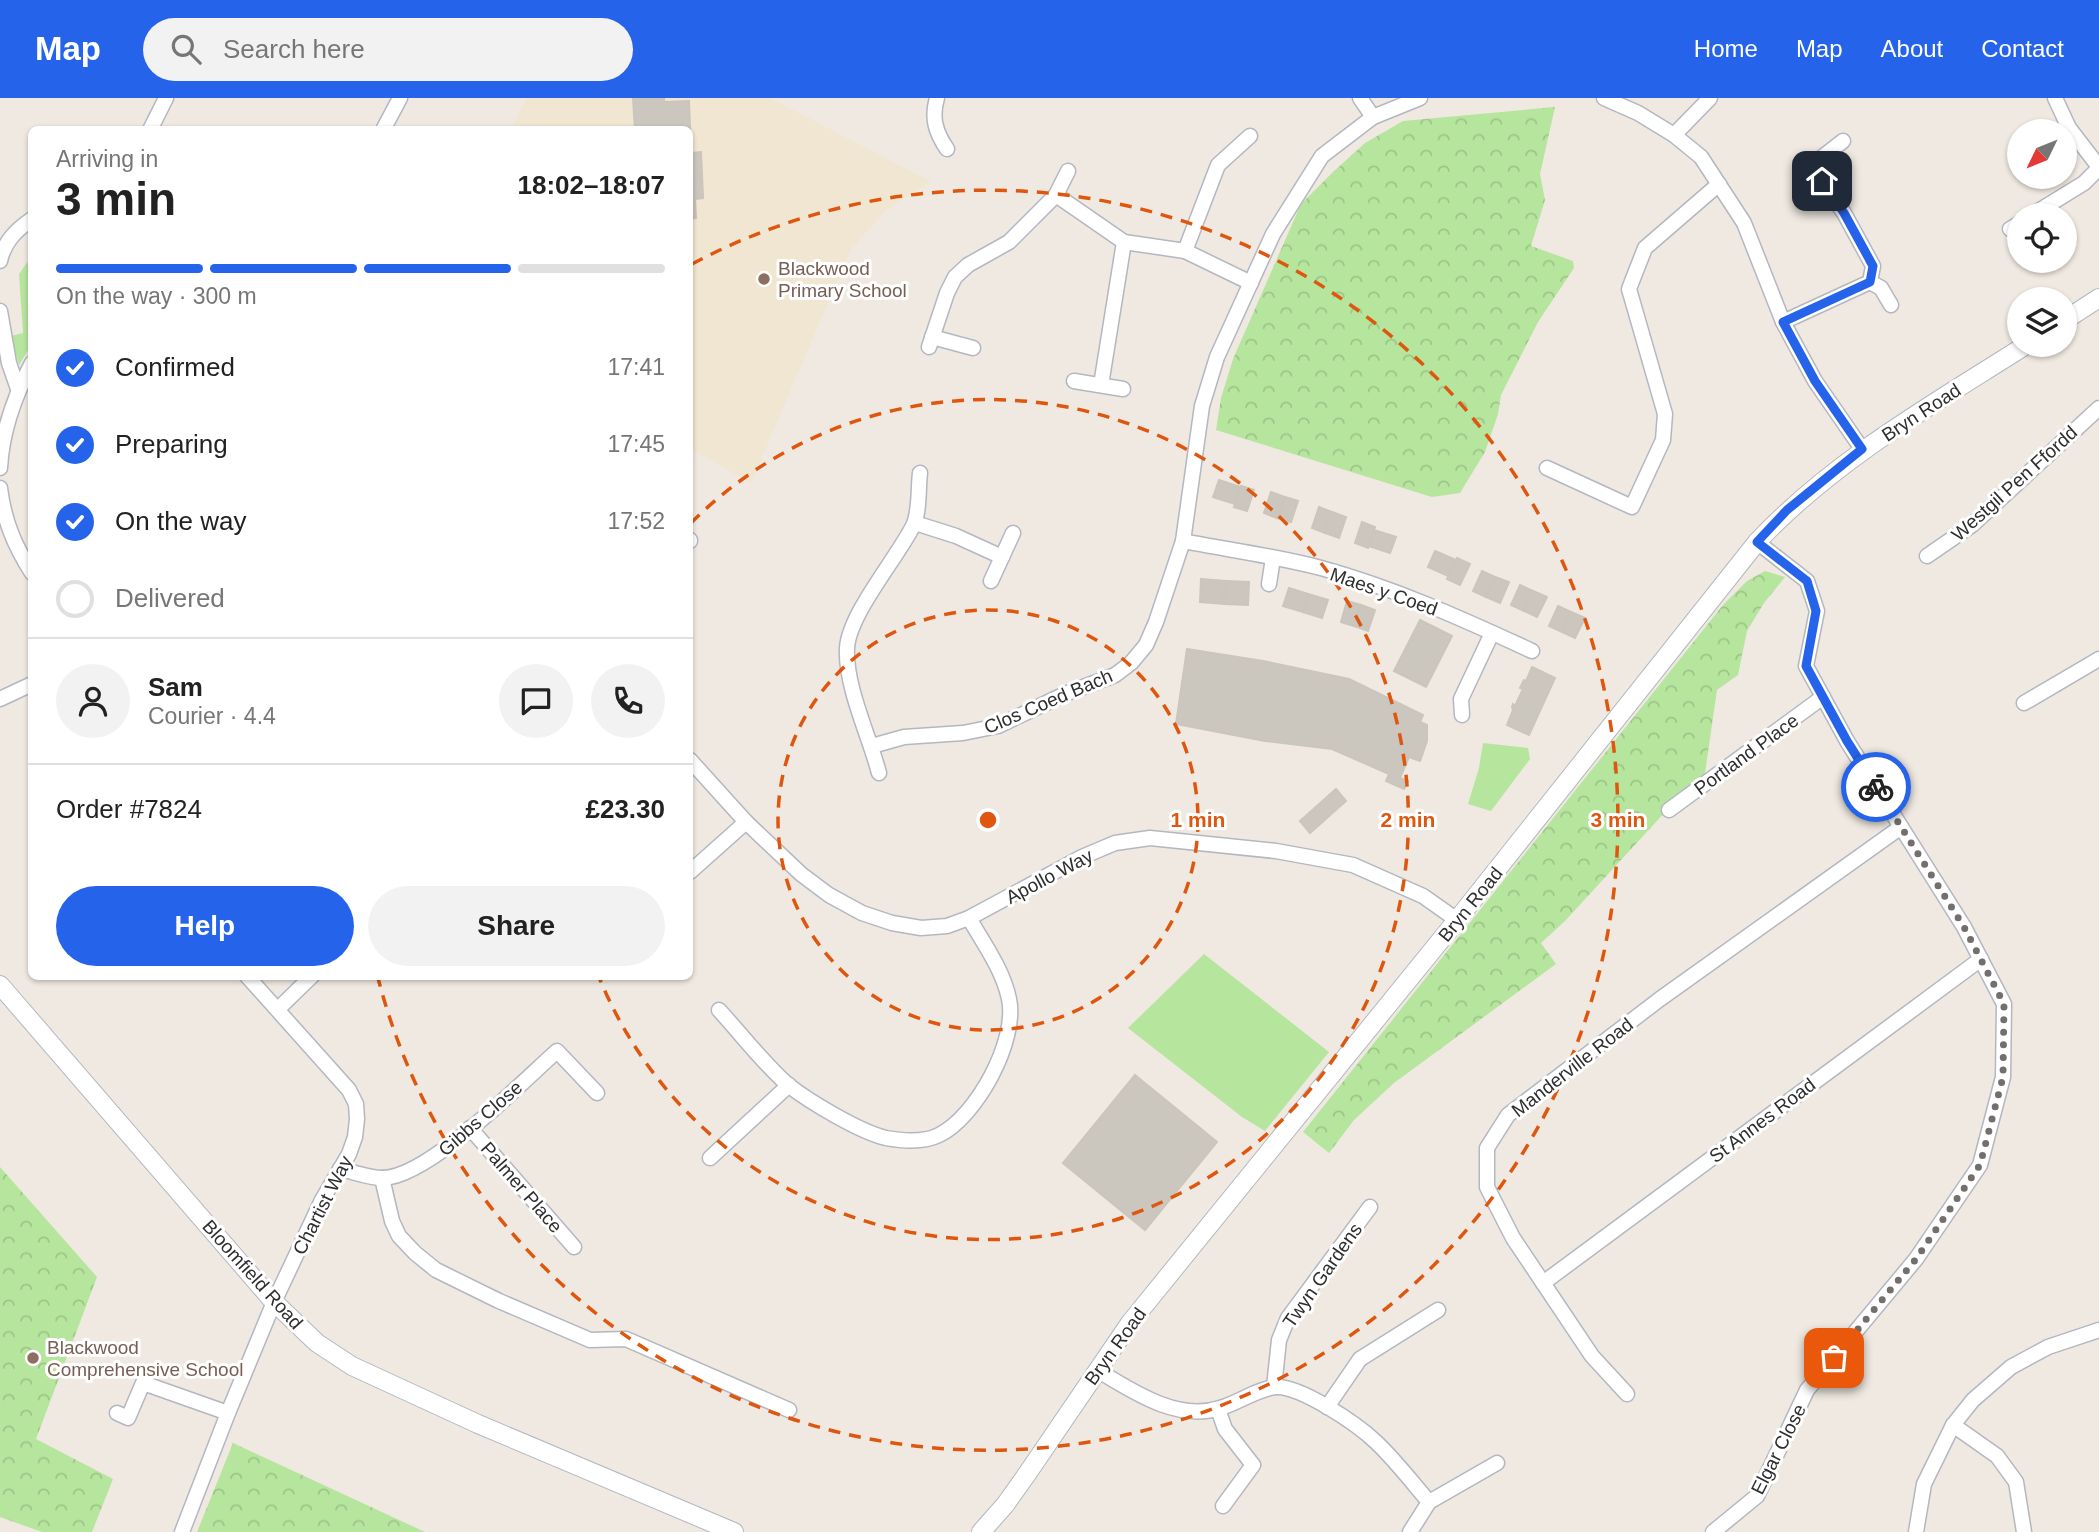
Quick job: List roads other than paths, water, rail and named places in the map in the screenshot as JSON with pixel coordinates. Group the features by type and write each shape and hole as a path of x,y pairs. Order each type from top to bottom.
{"street":[{"path":"152,126 166,98"},
{"path":"385,126 400,98"},
{"path":"937,98 934,108 937,134 947,149"},
{"path":"1360,98 1374,117"},
{"name":"Clos Coed Bach","path":"872,746 904,737 963,733 999,726 1065,694 1115,675 1131,663 1146,645 1156,622 1183,541 1202,406 1217,357 1273,234 1322,156 1374,117 1420,98"},
{"path":"1604,98 1638,113 1674,135 1701,157 1744,223 1783,322 1815,381 1862,449"},
{"path":"1674,135 1710,98"},
{"path":"2052,203 2084,183 2099,168 2069,128 2055,98"},
{"path":"1185,251 1218,165 1250,136"},
{"path":"1843,141 1811,166 1844,213 1873,266 1870,282"},
{"path":"973,348 931,342 955,277 968,265 1009,242 1056,195 1068,171"},
{"path":"1547,468 1632,507 1663,440 1665,414 1629,289 1645,248 1719,184"},
{"path":"1056,195 1124,242 1185,251 1251,283"},
{"path":"0,261 3,250 18,228 28,222"},
{"path":"1101,386 1124,242"},
{"path":"1783,322 1870,282"},
{"path":"1870,282 1881,288 1891,304"},
{"path":"2077,312 2099,298"},
{"path":"0,311 9,363 18,389"},
{"name":"Bryn Road","path":"981,1532 1005,1505 1130,1323 1457,920 1757,542 1787,510 1862,449 2007,357"},
{"path":"0,468 1,444 18,389 28,370"},
{"path":"1074,381 1123,389"},
{"name":"Westgil Pen Ffordd","path":"1927,556 1972,525 2099,408"},
{"path":"879,773 848,673 847,644 865,603 915,523 920,473"},
{"path":"0,488 3,513 15,547 28,567"},
{"path":"915,523 957,536 1002,556"},
{"path":"991,581 1013,533"},
{"name":"Maes y Coed","path":"1183,541 1320,568 1369,583 1432,607 1532,651"},
{"name":"Elgar Close","path":"1713,1532 1756,1496 1807,1391 1916,1259 1980,1165 2003,1077 2004,1004 1964,927 1847,741 1806,666 1816,611 1807,581 1757,542"},
{"path":"1269,584 1272,558"},
{"path":"1462,715 1461,699 1492,633"},
{"path":"2024,703 2099,659"},
{"path":"0,699 28,686"},
{"name":"Portland Place","path":"1669,810 1823,698"},
{"name":"Apollo Way","path":"693,763 746,822 800,874 829,895 862,913 892,923 921,928 947,926 969,918 1082,857 1115,843 1150,838 1276,851 1353,865 1423,896 1457,920"},
{"path":"693,869 746,822"},
{"name":"Manderville Road","path":"1627,1394 1592,1356 1513,1238 1488,1188 1487,1148 1508,1115 1660,999 1901,827"},
{"path":"719,1010 789,1085 857,1128 886,1138 914,1141 938,1135 961,1118 995,1068 1006,1044 1010,1020 1010,1001 1002,976 969,918"},
{"name":"St Annes Road","path":"1543,1283 1981,959"},
{"name":"Chartist Way","path":"182,1532 274,1302 355,1137 356,1104 349,1090 251,980"},
{"path":"278,1009 308,980"},
{"name":"Bloomfield Road","path":"0,985 274,1302 317,1343 352,1366 478,1424 734,1532"},
{"name":"Gibbs Close","path":"340,1169 382,1178 401,1176 416,1170 441,1153 557,1051 597,1093"},
{"path":"710,1158 789,1085"},
{"name":"Palmer Place","path":"470,1128 575,1247"},
{"path":"382,1178 392,1221 399,1236 415,1254 436,1270 499,1301 590,1340 626,1339 789,1410"},
{"name":"Twyn Gardens","path":"1274,1387 1279,1340 1287,1318 1370,1207"},
{"path":"1327,1407 1360,1359 1438,1310"},
{"path":"1916,1532 1924,1484 1953,1425 1973,1400 2011,1367 2048,1346 2099,1330"},
{"path":"1097,1370 1159,1403 1199,1412 1218,1409 1274,1387 1294,1389 1327,1407 1375,1441 1429,1502"},
{"path":"117,1413 128,1418 144,1383 228,1413"},
{"path":"1218,1409 1225,1429 1253,1465 1223,1506"},
{"path":"1953,1425 1997,1456 2016,1482 2024,1532"},
{"path":"1410,1532 1429,1502 1497,1463"}],"place":[{"name":"Blackwood Primary School","path":"764,279"},
{"name":"Blackwood Comprehensive School","path":"33,1358"}]}
